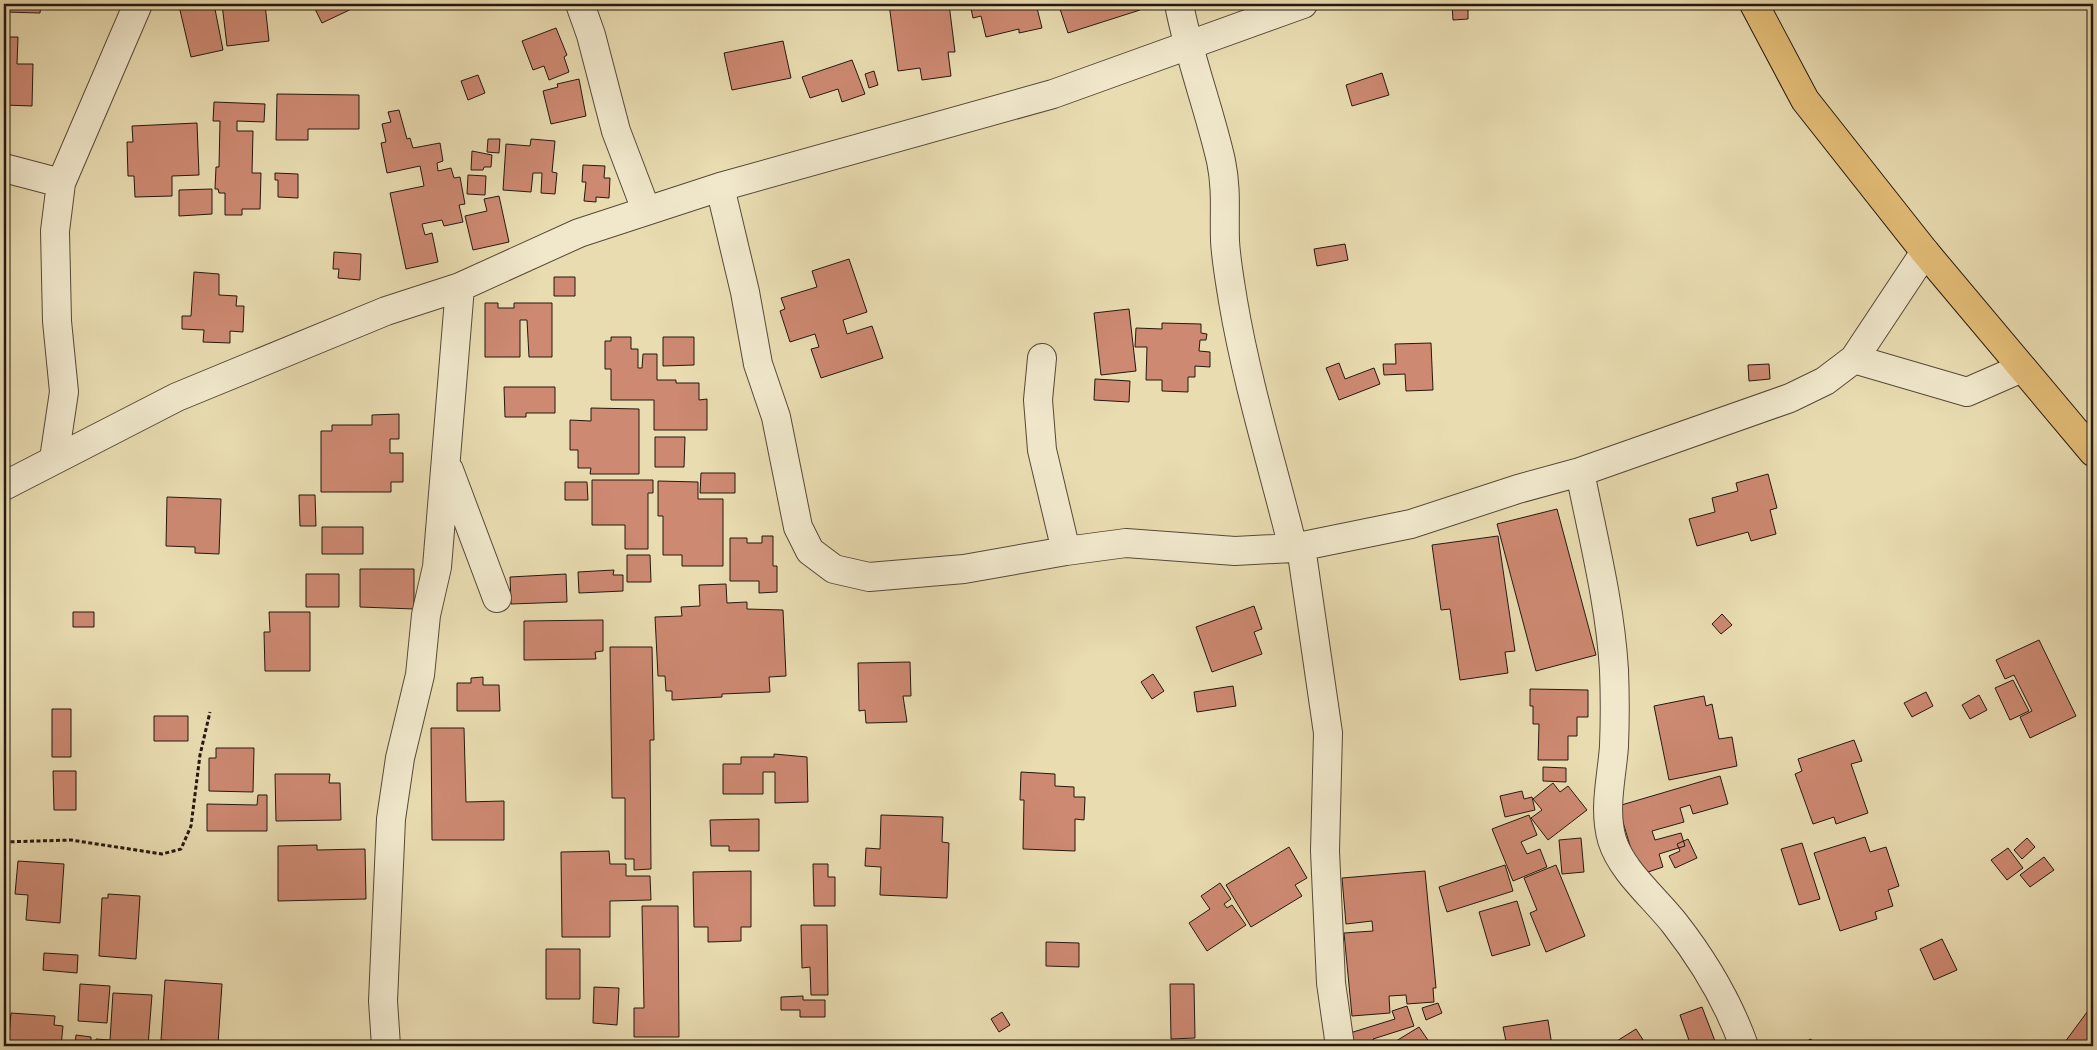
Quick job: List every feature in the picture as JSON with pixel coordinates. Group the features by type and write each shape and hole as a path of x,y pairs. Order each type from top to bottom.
{"highway":[{"path":"1754,4 1805,100 1925,252 2093,452"}],"street":[{"path":"54,459 64,392 57,321 55,231 61,184 138,4"},
{"path":"580,4 591,35 616,131 646,210"},
{"path":"1179,4 1187,47 1209,111 1221,163 1227,199 1225,242 1233,302 1250,378 1297,548 1328,733 1326,851 1332,984 1340,1046"},
{"path":"4,486 186,393 386,311 460,287 579,233 720,187 1053,94 1303,4"},
{"path":"4,168 61,184"},
{"path":"720,187 745,292 758,364 776,417 798,528 810,551 834,570 868,576 964,569 1066,551 1126,543 1235,551 1297,548 1412,524 1518,489 1580,472 1790,398 1825,381 1854,359 1925,252"},
{"path":"386,1046 384,992 391,819 400,758 420,675 426,615 438,567 460,287"},
{"path":"1042,358 1038,400 1042,450 1066,551"},
{"path":"1854,359 1967,392 2022,368"},
{"path":"446,464 497,598"},
{"path":"1580,472 1607,603 1612,645 1614,736 1607,817 1613,841 1625,864 1676,925 1712,980 1738,1030 1744,1046"}],"path":[{"path":"4,842 71,840 162,854 180,848 192,826 200,755 210,712"}],"building":[{"path":"4,4 41,4 40,13 4,12"},
{"path":"184,4 214,4 223,50 191,57 179,6"},
{"path":"222,4 265,4 269,41 227,46"},
{"path":"326,4 362,4 322,23 315,9"},
{"path":"889,4 949,4 955,52 948,52 951,76 922,80 920,68 898,71"},
{"path":"970,4 1036,4 1042,28 1019,33 1019,29 986,37 981,16 973,18"},
{"path":"1066,4 1138,4 1140,10 1068,33 1059,6"},
{"path":"1452,4 1468,4 1468,19 1453,20"},
{"path":"1495,4 1523,4 1523,5 1495,9"},
{"path":"556,28 567,55 564,57 569,72 549,80 544,66 533,70 522,41"},
{"path":"4,37 18,37 17,64 33,64 32,106 4,105"},
{"path":"783,41 791,78 732,90 724,53"},
{"path":"852,60 865,94 842,102 838,89 810,98 802,77"},
{"path":"874,71 878,85 869,88 865,74"},
{"path":"1382,73 1389,95 1352,106 1346,85"},
{"path":"478,75 485,93 468,100 461,81"},
{"path":"579,79 586,116 551,124 543,91 558,87 557,84"},
{"path":"277,94 359,95 359,129 308,129 308,140 276,140"},
{"path":"214,102 265,104 264,122 237,121 237,131 253,131 252,173 261,173 260,209 242,209 242,215 225,215 225,193 219,193 218,189 215,189 216,167 219,167 220,121 213,121"},
{"path":"399,110 407,139 410,138 413,148 440,143 443,161 437,163 438,171 451,168 454,178 460,177 465,204 459,205 463,222 444,226 442,220 422,224 425,235 432,233 438,262 406,269 390,193 424,186 420,166 387,173 381,143 386,142 382,124 391,122 388,112"},
{"path":"197,123 199,175 172,176 172,196 135,197 134,176 128,176 127,142 133,142 132,126"},
{"path":"488,139 500,139 499,153 487,152"},
{"path":"531,139 555,141 552,172 557,173 555,194 541,193 542,173 533,173 531,192 503,190 506,144 530,146"},
{"path":"472,151 492,155 491,167 484,167 483,170 471,170"},
{"path":"583,165 605,166 604,178 610,178 609,198 596,197 596,202 584,201 586,182 582,182"},
{"path":"275,173 298,174 298,198 278,197 278,180 275,180"},
{"path":"468,175 486,176 485,195 467,194"},
{"path":"212,189 212,214 179,216 179,190"},
{"path":"499,196 509,242 473,250 465,216 487,211 484,199"},
{"path":"1345,244 1348,260 1317,266 1314,249"},
{"path":"334,252 361,254 360,280 338,278 339,269 333,269"},
{"path":"849,259 867,312 843,320 847,334 872,326 883,358 821,378 811,349 819,347 815,334 790,342 780,311 785,309 781,298 817,287 812,271"},
{"path":"194,272 219,274 219,295 237,296 236,306 244,306 243,332 230,331 230,343 203,342 204,330 182,329 182,316 191,316"},
{"path":"554,277 575,277 575,296 554,296"},
{"path":"485,303 498,303 498,308 514,308 514,303 552,303 552,357 529,357 527,320 520,320 520,357 485,357"},
{"path":"1129,309 1136,371 1101,375 1094,313"},
{"path":"1162,323 1201,324 1201,333 1207,334 1206,340 1200,340 1199,351 1210,352 1210,367 1195,366 1195,377 1188,377 1188,392 1162,391 1162,380 1146,380 1147,347 1135,347 1136,328 1162,329"},
{"path":"611,337 631,337 631,349 638,349 638,368 642,368 643,354 657,354 657,380 676,380 676,383 699,383 699,400 707,399 707,430 654,430 654,400 611,400 611,369 605,369 605,341 611,341"},
{"path":"663,337 694,337 694,365 663,366"},
{"path":"1431,343 1433,390 1406,391 1405,374 1384,375 1383,364 1396,364 1395,344"},
{"path":"1339,363 1345,379 1374,368 1380,384 1339,400 1326,368"},
{"path":"1769,364 1770,379 1749,381 1748,365"},
{"path":"1095,379 1130,381 1129,402 1094,400"},
{"path":"504,387 555,387 555,413 526,413 526,417 505,417"},
{"path":"591,408 639,409 639,474 590,474 591,468 578,468 578,450 570,450 570,420 591,421"},
{"path":"399,414 399,439 390,439 390,453 403,453 403,482 391,482 391,492 321,492 321,431 332,431 332,425 372,425 372,415"},
{"path":"655,437 685,437 684,467 655,467"},
{"path":"701,473 735,473 735,493 700,493"},
{"path":"1768,474 1777,508 1770,510 1776,534 1751,541 1748,532 1697,546 1689,519 1715,512 1712,498 1738,491 1736,483"},
{"path":"592,480 653,480 653,493 648,493 648,549 625,549 625,525 592,525"},
{"path":"658,481 698,482 698,499 723,499 723,566 682,566 682,555 663,555 663,516 658,516"},
{"path":"565,482 587,482 588,500 565,500"},
{"path":"299,495 315,495 316,526 300,526"},
{"path":"167,497 221,499 219,554 195,553 195,547 166,546"},
{"path":"1557,509 1596,655 1536,671 1497,524"},
{"path":"322,527 363,527 363,554 322,554"},
{"path":"762,536 773,536 773,566 777,566 777,592 759,593 759,581 730,581 730,538 747,538 747,543 762,543"},
{"path":"1498,536 1515,651 1505,652 1508,673 1460,680 1450,609 1441,610 1432,545"},
{"path":"627,555 650,555 651,582 627,582"},
{"path":"360,569 414,569 414,609 360,607"},
{"path":"614,570 613,575 623,575 623,591 579,593 578,572"},
{"path":"306,574 339,574 339,607 306,607"},
{"path":"566,574 567,602 511,604 510,577"},
{"path":"726,584 727,603 747,602 747,609 783,610 786,676 769,677 770,692 722,694 722,697 672,700 672,691 666,691 665,676 658,676 655,617 682,616 681,607 700,606 699,585"},
{"path":"1254,606 1262,629 1254,632 1262,654 1212,672 1196,627"},
{"path":"73,612 94,612 94,627 73,627"},
{"path":"269,612 310,612 310,671 265,671 264,632 270,632"},
{"path":"1722,614 1732,625 1721,634 1712,624"},
{"path":"603,620 603,651 595,652 596,659 524,660 524,621"},
{"path":"2039,640 2076,716 2030,738 2020,717 2032,711 2014,675 2005,679 1996,660"},
{"path":"610,647 652,647 654,740 650,740 651,869 634,870 634,859 625,859 625,798 612,798"},
{"path":"910,662 911,696 903,696 907,722 866,723 865,710 859,711 858,663"},
{"path":"1153,674 1164,691 1152,699 1141,682"},
{"path":"483,677 483,685 499,685 500,711 457,711 457,683 471,683 471,678"},
{"path":"2013,680 2029,711 2010,720 1995,688"},
{"path":"1233,686 1236,706 1197,712 1194,692"},
{"path":"1530,689 1588,690 1588,717 1577,717 1577,736 1568,736 1568,760 1538,760 1539,724 1533,724 1533,706 1530,706"},
{"path":"1926,692 1933,706 1912,717 1904,703"},
{"path":"1979,695 1987,710 1970,719 1962,705"},
{"path":"1704,696 1706,706 1712,704 1719,739 1732,737 1737,766 1669,780 1654,706"},
{"path":"52,709 71,709 71,757 52,757"},
{"path":"154,716 188,716 188,741 154,741"},
{"path":"431,728 464,728 466,802 504,801 504,840 432,840"},
{"path":"1854,740 1862,761 1851,764 1868,813 1836,824 1834,817 1813,824 1795,774 1802,771 1798,759"},
{"path":"4,741 8,741 7,802 4,802"},
{"path":"216,748 254,748 253,792 209,791 209,758 216,758"},
{"path":"774,754 807,757 808,802 775,803 775,772 763,772 763,794 723,794 723,764 741,764 741,757 774,757"},
{"path":"1543,767 1566,768 1566,782 1543,781"},
{"path":"53,771 76,771 76,810 54,810"},
{"path":"1021,772 1055,774 1055,786 1074,787 1074,797 1085,797 1084,820 1075,819 1075,851 1023,849 1024,800 1020,800"},
{"path":"275,774 330,774 329,783 340,783 341,820 276,821"},
{"path":"1720,776 1728,804 1693,814 1690,805 1680,808 1684,822 1652,831 1655,840 1681,833 1685,846 1659,854 1663,867 1639,875 1618,806"},
{"path":"1553,783 1560,792 1568,786 1587,810 1548,840 1531,818 1542,810 1533,799"},
{"path":"1522,791 1524,799 1532,797 1535,810 1505,817 1500,796"},
{"path":"258,795 267,795 267,831 207,831 207,804 257,805"},
{"path":"881,815 943,817 942,842 949,843 947,898 880,895 881,867 865,866 866,848 880,849"},
{"path":"1529,815 1537,835 1521,842 1527,854 1540,849 1547,867 1513,881 1492,829"},
{"path":"759,819 759,851 729,851 729,846 711,846 710,820"},
{"path":"1865,837 1870,852 1886,847 1899,886 1888,890 1893,906 1875,912 1877,919 1840,931 1814,853"},
{"path":"1581,838 1584,872 1562,874 1559,840"},
{"path":"2027,838 2035,847 2022,859 2014,850"},
{"path":"1688,839 1697,858 1675,868 1669,856 1680,851 1677,844"},
{"path":"1802,843 1820,899 1799,905 1781,849"},
{"path":"317,845 317,850 365,849 366,899 278,901 278,846"},
{"path":"1289,847 1307,878 1295,885 1302,896 1251,927 1226,885"},
{"path":"2008,848 2023,868 2007,880 1991,860"},
{"path":"609,851 610,864 626,864 626,876 650,876 651,900 610,901 610,937 562,937 561,852"},
{"path":"2044,857 2054,870 2030,887 2020,875"},
{"path":"18,861 64,864 60,923 26,920 28,895 15,894"},
{"path":"813,864 828,864 828,877 835,877 835,906 814,906"},
{"path":"1505,865 1513,891 1447,912 1439,887"},
{"path":"1556,865 1585,936 1546,952 1530,913 1537,910 1524,878"},
{"path":"751,871 751,927 741,927 741,941 708,942 708,927 694,927 693,872"},
{"path":"1425,871 1436,988 1433,988 1434,1002 1407,1004 1406,995 1389,996 1390,1013 1352,1016 1344,933 1373,931 1372,921 1346,924 1342,878"},
{"path":"1220,883 1231,899 1224,904 1227,908 1232,905 1246,925 1207,951 1189,923 1210,909 1201,896"},
{"path":"108,894 140,896 136,959 99,956 102,898 108,898"},
{"path":"1517,901 1530,945 1492,956 1479,912"},
{"path":"642,906 678,906 679,1037 634,1037 634,1008 644,1008"},
{"path":"801,925 827,925 828,995 811,995 810,967 802,968"},
{"path":"1942,939 1957,970 1934,980 1920,949"},
{"path":"1046,942 1079,943 1079,967 1046,966"},
{"path":"546,949 580,949 580,999 546,999"},
{"path":"44,953 78,955 77,973 43,970"},
{"path":"165,980 222,984 218,1044 161,1040"},
{"path":"80,984 110,986 107,1023 78,1021"},
{"path":"1170,984 1194,984 1195,1038 1171,1039"},
{"path":"594,987 619,988 617,1025 593,1023"},
{"path":"113,993 152,995 148,1046 95,1046 96,1039 110,1040"},
{"path":"803,996 803,1000 825,1000 825,1017 800,1017 800,1010 781,1010 781,997"},
{"path":"1438,1003 1442,1013 1426,1020 1422,1008"},
{"path":"2093,1004 2093,1036 2085,1046 2062,1046"},
{"path":"1407,1006 1414,1026 1373,1039 1375,1046 1354,1046 1350,1033 1395,1019 1392,1011"},
{"path":"1702,1007 1715,1041 1700,1046 1691,1046 1680,1015"},
{"path":"1002,1012 1010,1025 999,1032 991,1019"},
{"path":"11,1013 55,1016 54,1025 63,1026 61,1046 8,1046"},
{"path":"1548,1020 1552,1046 1507,1046 1503,1027"},
{"path":"1419,1027 1432,1046 1388,1046"},
{"path":"1636,1029 1647,1046 1609,1046"},
{"path":"76,1035 91,1037 91,1046 75,1046"},
{"path":"1811,1039 1814,1046 1796,1046"}]}
